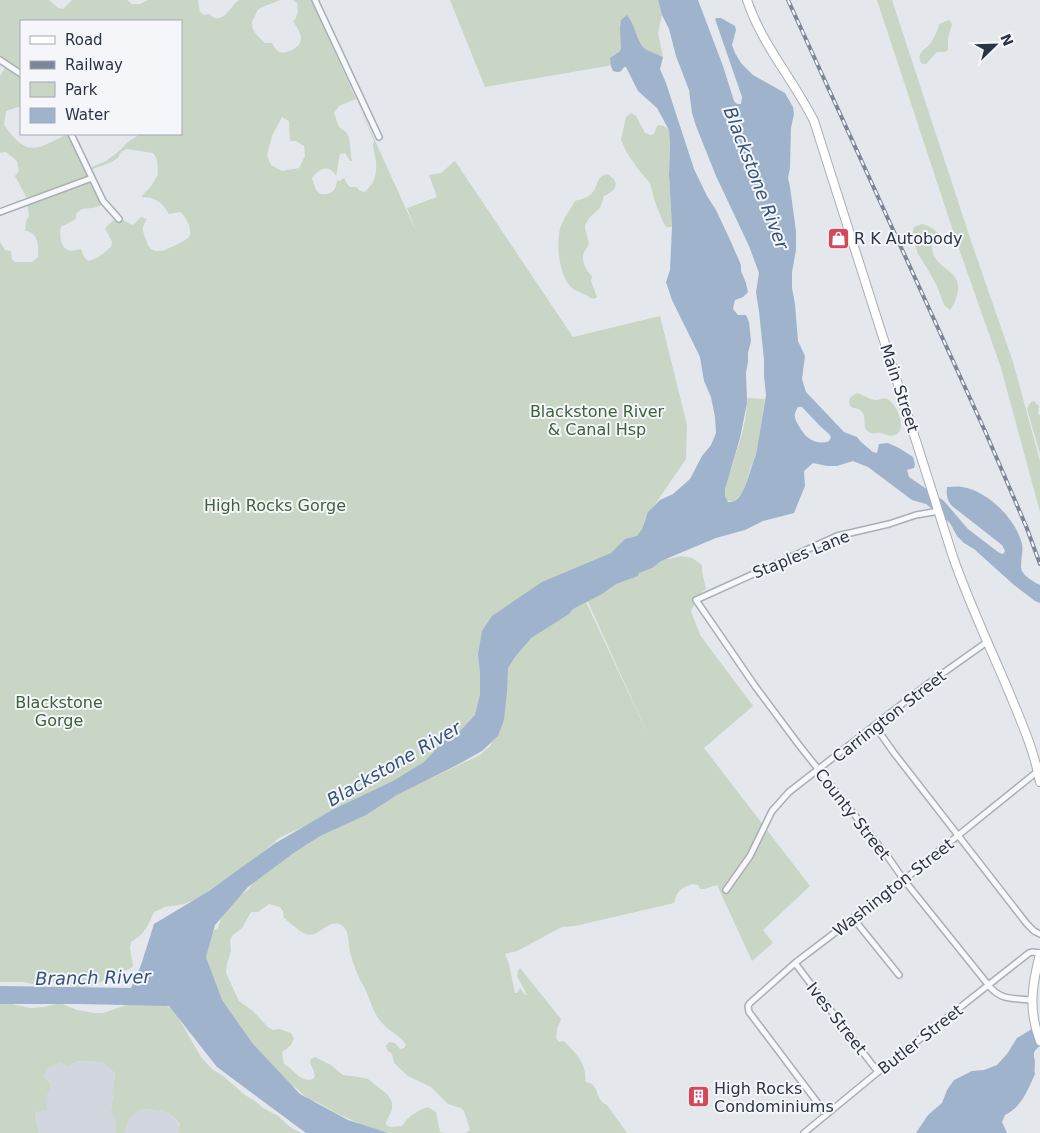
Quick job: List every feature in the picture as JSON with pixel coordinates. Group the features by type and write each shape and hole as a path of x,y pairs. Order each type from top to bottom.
{"main road":[{"name":"Main Street","path":"747,0 758,28 769,48 814,121 931,485 936,512 943,523 959,573 1025,729 1040,782"},
{"path":"1040,953 1033,984 1032,1003 1040,1041"}],"street":[{"path":"315,0 379,137"},
{"path":"0,60 20,73"},
{"path":"71,135 103,201 119,220"},
{"path":"0,212 92,178"},
{"name":"Staples Lane","path":"696,600 837,536 936,512"},
{"name":"County Street","path":"696,600 754,684 818,769 988,985 1000,996 1032,1003"},
{"name":"Carrington Street","path":"726,890 750,856 772,810 789,792 929,683 987,642"},
{"path":"875,726 1027,924 1040,934"},
{"name":"Washington Street","path":"826,1114 749,1012 748,1006 795,963 904,880 1038,772"},
{"path":"853,918 899,975"},
{"name":"Butler Street","path":"804,1133 988,985 1032,952 1040,953"},
{"name":"Ives Street","path":"795,963 878,1072"}],"shaded area":[{"path":"78,1061 102,1062 115,1073 111,1111 116,1122 115,1133 39,1133 35,1116 45,1101 51,1085 44,1076 47,1067 59,1063 68,1066"},
{"path":"148,1109 169,1113 180,1125 178,1133 125,1133 129,1119 139,1110"}],"green space":[{"path":"0,0 49,0 58,8 63,9 72,0 127,0 132,4 140,4 148,0 198,0 200,12 204,15 209,14 218,18 226,14 239,0 280,0 260,8 252,21 252,25 256,34 265,43 272,43 277,51 283,53 299,45 301,39 293,21 298,12 297,3 293,0 311,0 417,233 407,208 437,197 429,175 441,173 455,161 573,337 660,316 687,425 686,459 645,519 637,547 486,675 476,740 351,804 279,838 253,861 199,898 184,904 165,907 154,912 143,933 131,942 133,966 94,985 79,989 62,982 47,982 36,985 24,982 0,982 0,242 5,250 11,251 12,259 15,262 32,262 38,257 37,240 33,234 25,231 26,221 29,216 28,200 15,176 19,171 17,161 6,152 0,153 0,76 6,66 0,59","holes":["356,99 374,141 373,147 376,161 374,181 364,192 357,187 350,187 344,178 340,181 337,180 333,192 320,194 316,190 312,178 324,169 330,170 336,176 340,154 345,153 350,161 352,161 348,134 339,127 334,113 339,106","282,117 289,121 290,141 296,141 304,146 305,156 299,168 282,171 271,165 267,155 272,136","126,149 153,153 157,159 158,175 141,197 158,201 169,214 180,212 188,223 189,237 171,247 161,251 154,251 149,246 143,232 143,226 147,219 141,217 133,225 117,217 105,228 112,242 111,247 98,257 88,261 81,249 69,250 63,246 60,236 61,227 76,219 76,214 82,209 95,208 105,203 90,170 112,162"]},
{"path":"450,0 658,0 662,15 658,33 663,57 660,55 660,57 485,87"},
{"path":"877,0 892,0 1013,362 1040,461 1040,512 1001,368 958,246"},
{"path":"949,20 952,24 948,38 948,50 937,52 926,64 921,63 920,54 931,43 939,24"},
{"path":"631,113 636,116 645,133 654,134 659,125 669,130 672,227 666,227 663,222 650,183 627,153 621,140 626,117"},
{"path":"607,174 614,180 616,186 604,196 600,208 590,217 585,225 589,243 583,255 583,261 592,276 591,281 597,297 592,298 573,289 568,284 560,261 558,244 560,229 575,201 589,195 601,177"},
{"path":"922,224 931,228 942,237 942,243 931,244 933,254 957,281 957,295 950,310 944,305 937,286 918,254 912,236 914,227"},
{"path":"858,393 871,399 886,398 891,401 900,417 901,428 899,432 891,436 868,432 862,411 851,407 849,402 853,395"},
{"path":"746,398 765,399 756,455 742,493 732,502 726,500 726,487 746,415"},
{"path":"1034,401 1039,406 1040,454 1027,409 1030,403"},
{"path":"653,552 669,559 681,556 692,558 702,565 706,589 700,594 691,611 700,635 753,706 704,748 810,886 763,930 773,943 752,961 717,885 700,889 698,885 692,884 680,890 674,903 575,926 562,927 517,951 505,954 515,993 520,988 527,995 517,976 520,968 561,1019 556,1038 559,1042 564,1041 576,1055 584,1069 585,1081 595,1087 601,1101 607,1105 627,1133 466,1133 470,1130 464,1111 461,1108 448,1104 431,1087 408,1076 394,1063 392,1054 387,1050 386,1046 389,1042 395,1043 400,1049 406,1045 380,1021 375,1013 354,965 344,927 331,924 315,934 306,934 284,918 280,907 269,904 258,912 251,912 242,928 233,935 230,940 231,951 226,973 239,1001 253,1011 268,1027 273,1030 279,1029 291,1033 294,1039 290,1046 282,1052 284,1064 304,1079 313,1079 315,1076 310,1063 311,1059 315,1057 331,1065 343,1075 368,1079 388,1095 392,1102 392,1110 386,1125 391,1127 402,1126 413,1114 428,1107 436,1112 440,1132 444,1133 390,1133 373,1130 317,1102 309,1100 284,1080 257,1051 222,1005 203,949 211,932 218,928 223,912 231,900 248,890 259,875 315,835 345,823 402,792 480,755 490,746 504,720 503,657 558,616 586,602 650,739 583,591"},
{"path":"144,999 169,1007 175,1012 201,1057 212,1069 263,1108 278,1116 290,1127 301,1133 178,1133 180,1124 169,1113 148,1109 139,1110 129,1119 125,1133 115,1133 116,1122 111,1111 115,1073 102,1062 78,1061 68,1066 59,1063 47,1068 44,1076 51,1085 46,1103 47,1110 37,1112 35,1116 39,1133 0,1133 0,1003 30,1008 60,1003 77,1010 103,1013"}],"water":[{"name":"Blackstone River","path":"658,0 698,0 734,101 737,104 741,104 742,97 715,19 717,18 721,18 735,26 736,30 732,45 741,63 753,75 785,93 793,107 788,178 796,231 792,288 798,341 805,356 802,379 806,392 844,432 857,437 873,452 877,453 879,444 888,443 913,457 915,465 914,468 907,470 909,477 944,501 968,529 1002,554 1005,551 1002,545 952,506 947,497 947,487 960,487 972,490 991,500 1007,516 1019,535 1022,544 1022,571 1032,581 1040,585 1040,603 1014,585 974,549 964,543 957,536 950,523 934,510 926,504 912,500 868,467 853,461 837,466 813,463 804,471 805,486 794,513 763,521 745,530 716,538 661,561 652,568 639,573 638,576 616,584 602,594 573,609 569,614 531,638 508,668 504,720 498,736 482,751 397,795 366,815 320,836 295,852 248,887 215,925 206,957 222,1000 253,1044 300,1094 348,1120 388,1133 306,1133 217,1067 169,1006 0,1004 0,986 131,988 141,965 154,924 209,891 274,844 332,810 393,781 424,762 446,739 460,731 475,715 480,695 478,654 482,631 492,616 542,582 611,553 625,539 637,536 642,529 648,512 660,500 673,494 690,479 702,456 711,445 716,433 715,417 711,397 704,381 700,357 672,300 666,282 670,270 672,227 669,130 657,108 638,91 626,67 617,72 613,71 611,66 610,58 621,49 621,20 627,15 644,48 663,57 660,69 694,169 731,242 746,283 748,292 743,297 735,300 733,309 738,315 746,315 749,322 751,341 746,373 747,403 740,438 725,489 725,496 728,502 734,501 739,497 746,484 756,455 766,395 756,292 759,273 696,126 689,90 676,56 669,29 662,15","holes":["798,407 802,407 829,434 831,437 829,441 815,442 804,434 795,417"]},
{"path":"1040,1024 1040,1046 1034,1054 1035,1074 1020,1102 1011,1112 1005,1115 1002,1122 1007,1133 916,1133 928,1115 942,1103 947,1090 954,1080 972,1071 984,1070 997,1065 1017,1038"}],"railway":[{"path":"788,0 985,431 1026,526 1040,564"}],"place":[{"name":"R K Autobody","path":"838,238"},
{"name":"High Rocks Condominiums","path":"698,1097"}],"park label":[{"name":"Blackstone River & Canal Hsp","path":"597,420"},
{"name":"High Rocks Gorge","path":"275,505"},
{"name":"Blackstone Gorge","path":"59,711"}],"water label":[{"name":"Branch River","path":"93,978"}]}
